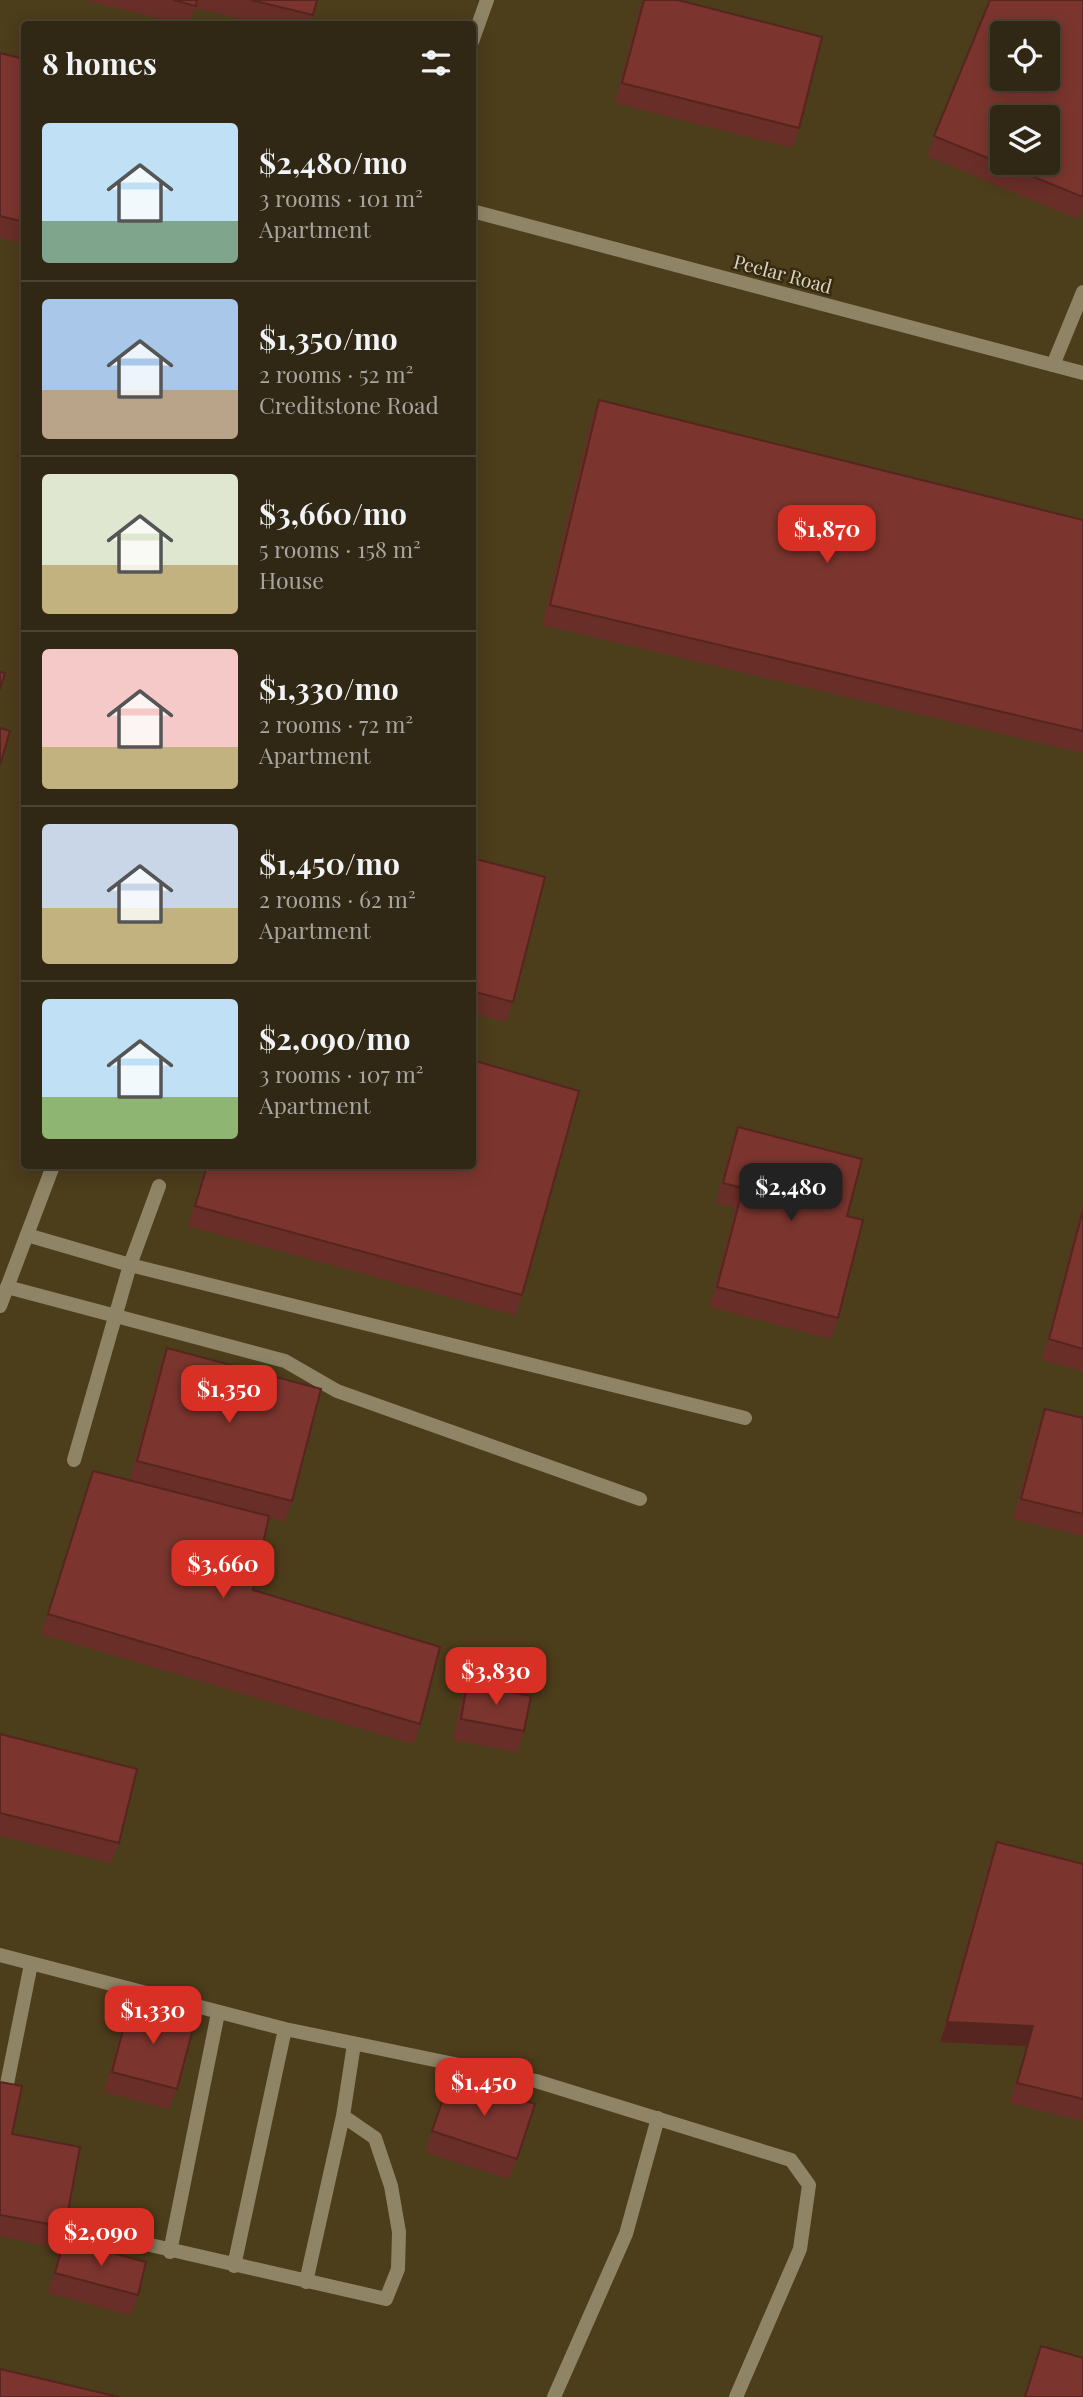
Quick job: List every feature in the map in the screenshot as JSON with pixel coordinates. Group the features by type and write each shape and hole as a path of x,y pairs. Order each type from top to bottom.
{"street":[{"path":"476,31 487,0"},
{"name":"Peelar Road","path":"476,212 1083,373"},
{"path":"1053,365 1083,292"},
{"path":"0,1306 52,1169"},
{"path":"74,1460 114,1316 159,1186"},
{"path":"27,1235 130,1265 745,1418"},
{"path":"7,1287 285,1361 337,1391 640,1499"},
{"path":"0,1955 285,2029 536,2081 791,2160 809,2185 800,2249 736,2397"},
{"path":"5,2094 31,1964"},
{"path":"170,2252 218,2013"},
{"path":"234,2266 285,2029"},
{"path":"306,2282 343,2116 354,2044"},
{"path":"85,2230 170,2252 386,2299 397,2269 399,2232 391,2186 375,2138 343,2116"},
{"path":"554,2397 626,2234 658,2118"}],"shaded area":[{"path":"0,0 1083,0 1083,2397 0,2397"}],"building":[{"path":"173,0 197,0 196,6"},
{"path":"251,0 317,0 313,15"},
{"path":"644,0 678,0 822,37 799,128 622,83"},
{"path":"990,0 1083,0 1083,197 1029,175 1060,175 1060,105 990,105 990,159 934,136"},
{"path":"0,53 21,58 21,221 0,216"},
{"path":"599,400 1083,520 1083,731 550,605"},
{"path":"0,672 5,673 0,689"},
{"path":"0,728 10,731 0,765"},
{"path":"476,859 545,877 513,1002 476,992"},
{"path":"476,1061 579,1091 522,1295 195,1206 206,1169 476,1169"},
{"path":"738,1127 862,1159 847,1216 863,1220 838,1318 717,1287 743,1188 723,1183"},
{"path":"1083,1210 1083,1349 1049,1339"},
{"path":"167,1348 321,1389 292,1501 137,1461"},
{"path":"1045,1409 1083,1418 1083,1514 1021,1499"},
{"path":"93,1471 269,1516 253,1590 440,1647 420,1724 48,1614"},
{"path":"467,1684 531,1696 524,1731 461,1719"},
{"path":"0,1734 137,1769 119,1843 0,1813"},
{"path":"997,1842 1083,1864 1083,2099 1017,2083 1033,2026 947,2022"},
{"path":"130,2003 195,2021 177,2089 112,2072"},
{"path":"451,2076 535,2104 517,2159 432,2131"},
{"path":"0,2082 22,2086 12,2134 80,2147 65,2227 0,2215"},
{"path":"64,2240 146,2262 138,2295 55,2273"},
{"path":"1041,2346 1083,2358 1083,2397 1025,2397"},
{"path":"0,2369 119,2397 0,2397"}]}
